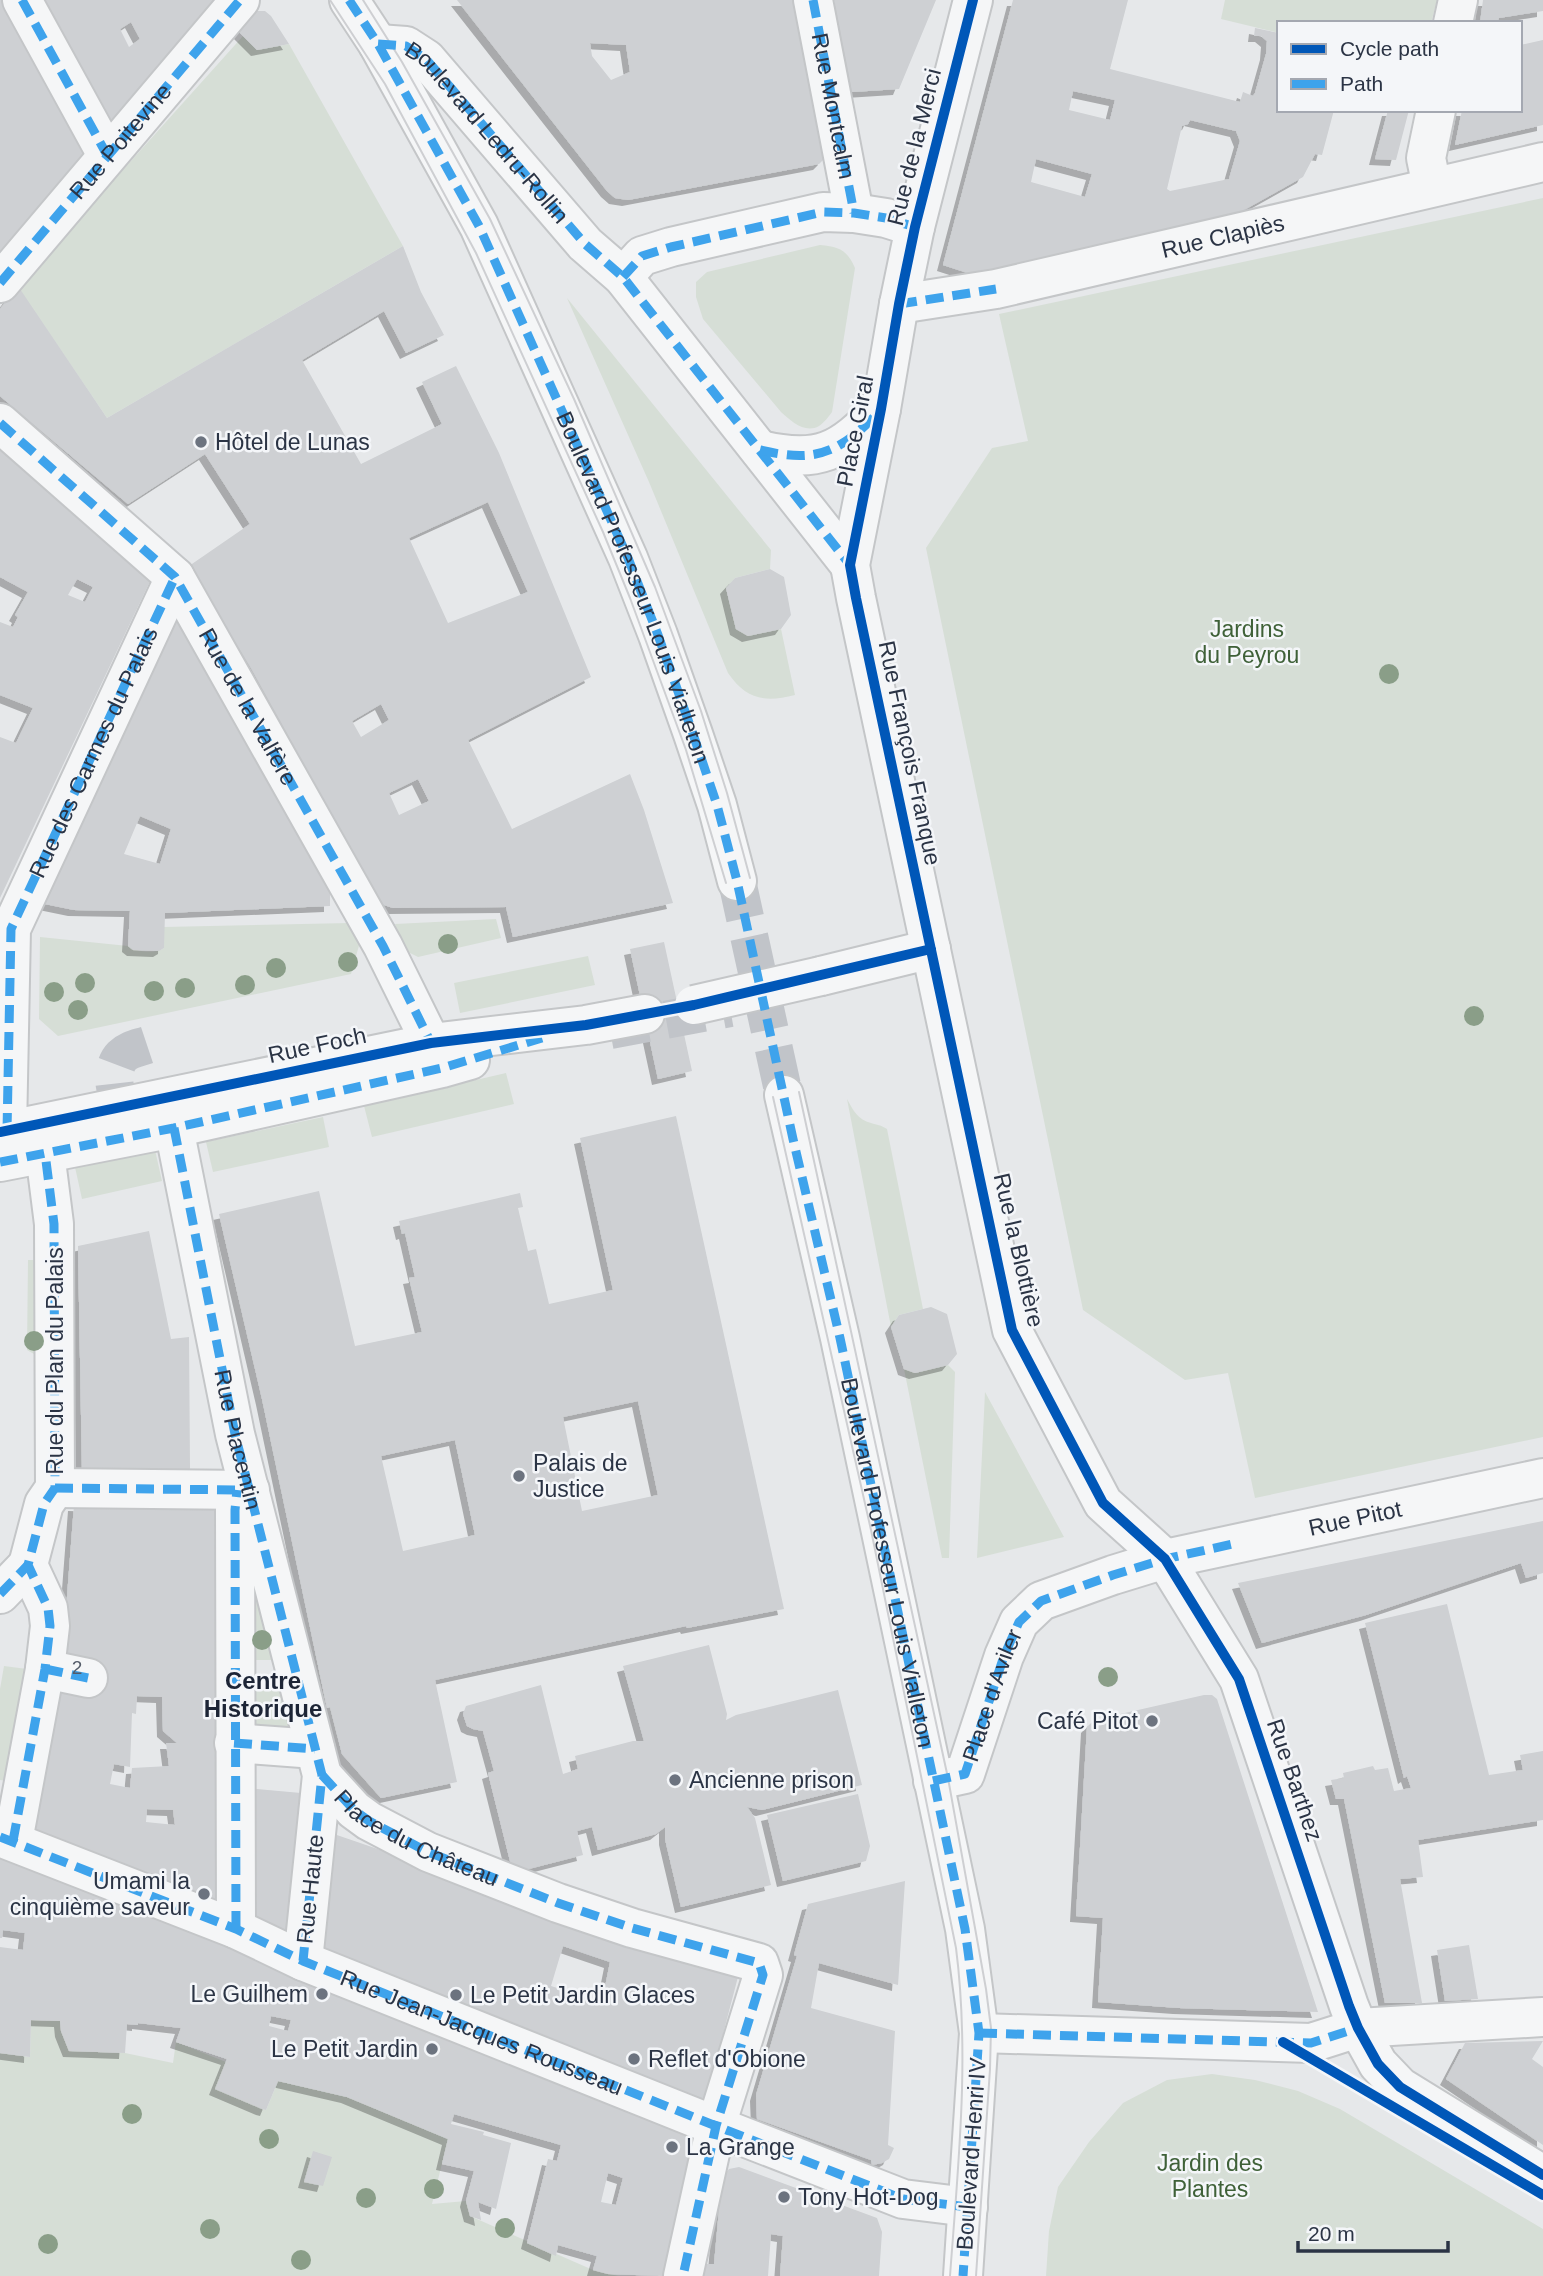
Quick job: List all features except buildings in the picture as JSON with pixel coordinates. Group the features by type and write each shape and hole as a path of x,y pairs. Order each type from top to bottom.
{"street":[{"path":"22,0 107,155"},
{"name":"Rue Poitevine","path":"0,284 240,0"},
{"name":"Boulevard Ledru-Rollin","path":"349,0 377,44 479,226 512,301"},
{"name":"Rue Montcalm","path":"813,0 854,213"},
{"name":"Rue de la Merci","path":"899,304 915,227 974,0"},
{"path":"1453,21 1458,0"},
{"name":"Boulevard Ledru-Rollin","path":"377,44 406,46 426,60 585,244 622,277"},
{"path":"1432,187 1426,158 1436,112"},
{"name":"Rue Clapiès","path":"899,304 996,289 1543,162"},
{"path":"850,565 622,277 642,256 823,212 886,218 915,227"},
{"name":"Boulevard Professeur Louis Vialleton","path":"512,301 628,558 658,635 717,805 737,881"},
{"name":"Place Giral","path":"850,565 899,304"},
{"name":"Place Giral","path":"760,450 788,457 812,456 841,444 858,433 881,409"},
{"name":"Rue de la Valfère","path":"0,422 176,576 383,946 431,1043"},
{"name":"Rue François Franque","path":"850,565 931,949"},
{"name":"Rue des Carmes du Palais","path":"6,928 176,576"},
{"path":"2,1142 6,928"},
{"name":"Rue Foch","path":"2,1142 431,1043 586,1025 672,1009 931,949"},
{"name":"Rue la Blottière","path":"931,949 1012,1330 1103,1503 1165,1559"},
{"name":"Rue Foch","path":"2,1142 45,1153 174,1128 442,1068 586,1025"},
{"name":"Boulevard Professeur Louis Vialleton","path":"784,1095 852,1390 965,1929 979,2033"},
{"name":"Rue Placentin","path":"174,1128 235,1434 243,1490 318,1762"},
{"name":"Rue du Plan du Palais","path":"0,1594 28,1565 44,1504 55,1488 54,1224 45,1153"},
{"name":"Rue Pitot","path":"1165,1559 1543,1478"},
{"path":"55,1488 243,1490"},
{"name":"Rue Placentin","path":"236,1929 234,1743 243,1490"},
{"name":"Place d'Aviler","path":"933,1782 965,1774 1018,1622 1041,1601 1113,1574 1165,1559"},
{"name":"Rue Barthez","path":"1165,1559 1240,1679 1358,2028 1378,2064 1400,2087 1543,2175"},
{"path":"6,1839 45,1669 50,1626 48,1608 28,1565"},
{"path":"45,1669 88,1678"},
{"path":"234,1743 318,1762"},
{"name":"Place du Château","path":"318,1762 354,1810 369,1821 428,1852 558,1903 632,1928 759,1964 763,1975 716,2126"},
{"name":"Rue Haute","path":"303,1961 318,1762"},
{"name":"Rue Jean-Jacques Rousseau","path":"6,1839 236,1929 303,1961 903,2199 968,2207"},
{"path":"979,2033 1311,2043 1358,2028 1543,2017"},
{"name":"Boulevard Henri IV","path":"963,2276 979,2033"},
{"path":"683,2276 716,2126"}],"green space":[{"path":"1225,0 1437,0 1432,21 1277,21 1277,33 1221,19"},
{"path":"243,36 257,50 289,44 403,246 107,418 18,287"},
{"name":"Jardins du Peyrou","path":"1543,198 1543,1437 1255,1498 1228,1373 1185,1380 1083,1310 926,548 992,448 1028,441 999,314"},
{"path":"820,245 842,250 855,268 832,412 821,425 809,428 798,425 781,412 703,319 696,297 696,282 707,272"},
{"path":"567,298 771,550 770,569 735,578 726,589 736,629 748,636 781,629 795,695 774,699 757,697 742,689 728,673 649,482"},
{"path":"496,919 501,938 418,957 404,950 395,924"},
{"path":"350,923 360,942 351,974 58,1036 39,1019 40,937 128,946 151,952 164,948 164,927"},
{"path":"588,956 595,985 460,1013 454,983"},
{"path":"506,1073 514,1104 372,1137 364,1106"},
{"path":"847,1099 863,1120 887,1129 923,1309 899,1315 891,1327"},
{"path":"323,1117 329,1147 213,1172 206,1142"},
{"path":"155,1150 162,1181 82,1199 75,1167"},
{"path":"28,1260 44,1260 39,1353 34,1354 27,1350"},
{"path":"948,1365 955,1372 949,1558 942,1558 904,1369 915,1373"},
{"path":"985,1392 1064,1537 977,1558"},
{"path":"247,1544 280,1660 251,1660"},
{"path":"4,1666 27,1669 8,1781 0,1780 0,1689"},
{"path":"283,1674 298,1731 253,1730 251,1675"},
{"path":"31,2020 60,2021 69,2051 125,2053 173,2063 176,2042 226,2062 216,2089 266,2110 278,2081 347,2097 448,2139 432,2204 466,2201 470,2216 593,2270 618,2276 0,2276 0,2053 30,2057"},
{"name":"Jardin des Plantes","path":"1212,2074 1255,2080 1298,2091 1340,2109 1543,2229 1543,2276 1046,2276 1049,2231 1058,2187 1089,2142 1123,2103 1167,2080"}],"tunnel":[{"path":"737,881 784,1095"},
{"path":"610,1030 730,1008"},
{"path":"147,1045 131,1050 118,1061 115,1087 119,1099 126,1106 155,1111"}],"tram line":[{"path":"330,0 385,84 476,253 603,532 686,750 726,883"},
{"path":"363,0 402,62 490,219 574,399 655,587 701,711 750,878"},
{"path":"799,1092 948,1778 986,1989 991,2028 990,2069 976,2276"},
{"path":"773,1097 871,1530 956,1948 962,2071 950,2276"}],"marked path":[{"path":"22,0 107,155"},
{"path":"0,283 240,0"},
{"path":"349,0 378,44 479,226 628,558 658,635 717,805 737,881 840,1338 965,1929 979,2033 963,2276"},
{"path":"813,0 854,213"},
{"path":"378,44 406,46 426,59 585,244 623,277 850,565"},
{"path":"623,277 642,256 823,212 886,218 915,227"},
{"path":"899,304 996,289"},
{"path":"760,450 796,455 825,452 850,438 878,413"},
{"path":"0,423 175,577 383,946 431,1043"},
{"path":"7,1131 11,929 175,577"},
{"path":"0,1162 174,1128 442,1068 542,1038"},
{"path":"174,1128 235,1434 322,1775 303,1961"},
{"path":"13,1841 45,1669 50,1626 48,1608 28,1565 44,1504 55,1488 54,1224 45,1153"},
{"path":"55,1488 244,1490"},
{"path":"236,1929 237,1490"},
{"path":"933,1781 965,1774 1004,1656 1019,1622 1041,1601 1165,1559 1233,1544"},
{"path":"0,1594 28,1565"},
{"path":"45,1669 88,1678"},
{"path":"234,1743 315,1749"},
{"path":"322,1775 354,1810 369,1821 428,1852 558,1903 632,1928 759,1963 763,1975 716,2126 683,2276"},
{"path":"0,1837 236,1929 303,1961 903,2199 968,2207"},
{"path":"979,2033 1311,2043 1358,2028"}],"cycle path":[{"path":"973,0 915,227 850,565 1012,1330 1103,1503 1165,1559 1239,1679 1349,2006 1378,2064 1400,2087 1543,2175"},
{"path":"0,1132 431,1043 586,1025 694,1005 931,949"},
{"path":"1283,2042 1543,2195"}],"place":[{"name":"Hôtel de Lunas","path":"201,442"},
{"name":"Palais de Justice","path":"519,1476"},
{"name":"Café Pitot","path":"1152,1721"},
{"name":"Ancienne prison","path":"675,1780"},
{"name":"Umami la cinquième saveur","path":"204,1894"},
{"name":"Le Guilhem","path":"322,1994"},
{"name":"Le Petit Jardin Glaces","path":"456,1995"},
{"name":"Le Petit Jardin","path":"432,2049"},
{"name":"Reflet d'Obione","path":"634,2059"},
{"name":"La Grange","path":"672,2147"},
{"name":"Tony Hot-Dog","path":"784,2197"}],"district":[{"name":"Centre Historique","path":"263,1695"}]}
